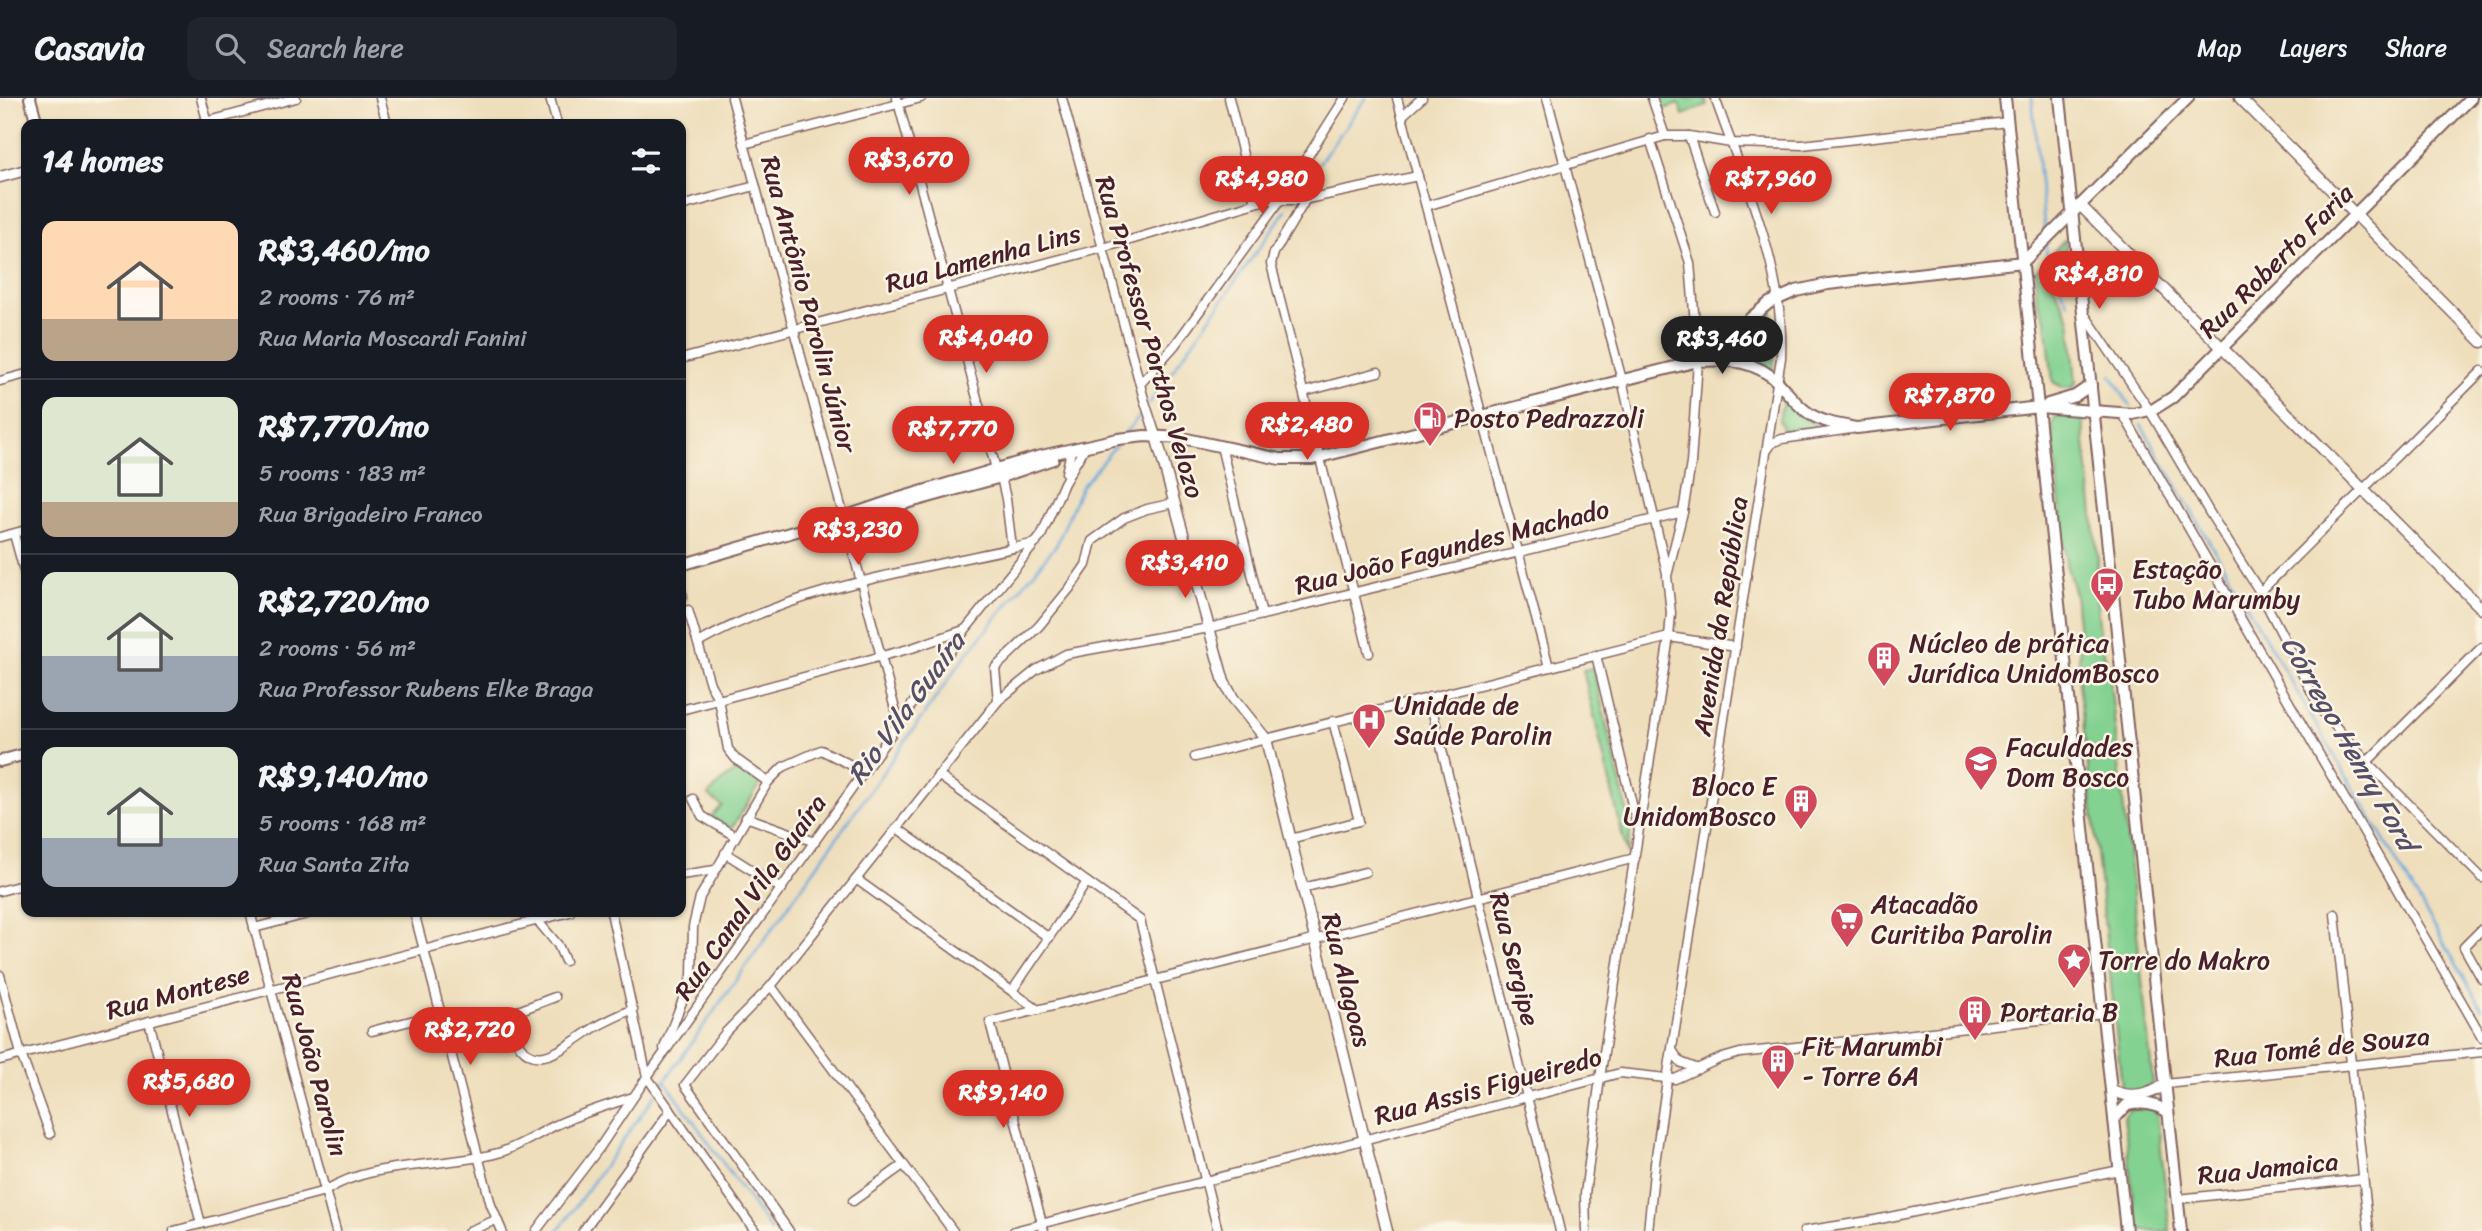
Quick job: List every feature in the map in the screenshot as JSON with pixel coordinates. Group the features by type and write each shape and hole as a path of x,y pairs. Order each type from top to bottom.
{"main road":[{"path":"30,98 36,119"},
{"path":"2005,98 2126,1231"},
{"path":"2060,98 2076,209 2083,313 2181,1231"},
{"path":"1698,361 1779,297 1811,287 2023,262 2188,98"},
{"name":"Rua Roberto Faria","path":"2150,411 2166,402 2471,98"},
{"path":"1744,323 1739,345 1749,364"},
{"path":"686,564 844,517 901,507 999,473 1039,466 1071,451 1105,442 1156,436 1182,438 1280,459 1321,458 1698,361 1729,360 1749,364 1779,383 1797,404 1812,415 1857,428 2039,407 2075,396 2091,385"},
{"path":"2039,407 2123,414 2150,411"},
{"path":"0,761 21,755"},
{"path":"2111,1090 2119,1094 2139,1095 2158,1090 2165,1084"},
{"path":"2114,1119 2127,1105 2139,1103 2150,1103 2168,1112"}],"street":[{"path":"201,98 207,119"},
{"path":"222,119 296,98"},
{"path":"380,98 386,119"},
{"path":"550,98 556,119"},
{"name":"Rua Antônio Parolin Júnior","path":"732,98 899,724"},
{"path":"744,144 897,101 921,98"},
{"name":"Rua Professor Porthos Velozo","path":"1062,98 1220,669 1229,691 1266,738"},
{"path":"1229,98 1255,203"},
{"path":"1291,200 1301,167 1345,98"},
{"path":"1397,98 1549,667"},
{"path":"1402,116 1422,98"},
{"path":"1547,98 1622,380 1667,576 1671,613 1600,1078 1585,1195 1586,1231"},
{"path":"1652,98 1665,136"},
{"name":"Avenida da República","path":"1648,1231 1667,1080 1779,383 1782,344 1779,297 1764,239 1715,98"},
{"path":"2240,98 2482,341"},
{"path":"897,101 1006,499 1012,548"},
{"path":"1426,206 1665,136 1689,136 1731,143 1802,145 2008,122"},
{"path":"1689,136 1715,212"},
{"path":"1650,139 1690,264 1698,361 1694,441 1683,512 1667,576"},
{"path":"0,177 21,171"},
{"name":"Rua Lamenha Lins","path":"686,358 1103,248 1255,203 1307,199 1418,176"},
{"path":"686,204 755,186"},
{"path":"1140,384 1175,345 1281,199"},
{"path":"1307,199 1274,253 1271,264 1369,653"},
{"path":"2076,209 2222,347 2482,609"},
{"path":"2083,313 2150,411 2260,592 2321,710 2367,762 2482,878"},
{"path":"2260,592 2482,371"},
{"path":"1304,391 1378,372"},
{"path":"0,381 21,375"},
{"path":"2123,414 2482,1037"},
{"path":"1772,420 1782,439"},
{"path":"1768,449 1772,443 1782,439 1857,428"},
{"path":"1222,446 1262,615"},
{"name":"Rua Canal Vila Guaíra","path":"536,1231 600,1147 965,630 1044,532 1065,483 1085,447"},
{"name":"Rua Canal Vila Guaíra","path":"1065,483 1071,451"},
{"path":"789,1231 685,1085 732,1025 771,986 998,701 995,668 1039,626 1070,588 1086,565 1092,541 1124,518 1174,503"},
{"name":"Rua João Fagundes Machado","path":"998,701 1036,670 1066,654 1209,628 1683,512"},
{"path":"0,537 21,532"},
{"path":"14,534 21,560"},
{"path":"698,643 729,625 767,610 861,582 1036,543"},
{"path":"688,610 710,684 719,700 731,754 768,782"},
{"path":"686,709 881,657 965,630"},
{"path":"1195,757 1669,637 1736,648"},
{"path":"2367,762 2482,648"},
{"path":"1597,655 1639,831"},
{"name":"Rua Sergipe","path":"1429,697 1560,1231"},
{"path":"1290,839 1359,821 1333,722"},
{"name":"Rua Alagoas","path":"1266,738 1387,1231"},
{"path":"661,1057 692,976 695,914 700,897 768,782 783,767 821,750 865,772"},
{"path":"938,775 1140,920 1218,1231"},
{"path":"693,799 702,816 735,836"},
{"path":"746,817 815,842"},
{"path":"897,828 1049,938"},
{"path":"725,853 782,889"},
{"path":"1043,1227 990,1022 1635,858"},
{"path":"686,874 715,870"},
{"path":"1303,888 1365,872"},
{"path":"856,879 1038,1010"},
{"path":"1012,991 1087,882"},
{"path":"0,891 21,885"},
{"path":"2335,914 2369,1231"},
{"name":"Rua João Parolin","path":"251,917 336,1231"},
{"path":"254,928 296,917"},
{"path":"415,917 478,1157 496,1220 502,1231"},
{"path":"530,917 558,945 565,961"},
{"name":"Rua Montese","path":"0,1060 549,917"},
{"path":"612,917 647,1077 755,1231"},
{"path":"2482,929 2464,947 2482,979"},
{"path":"0,975 21,1054 50,1134"},
{"path":"771,986 953,1231"},
{"path":"444,1024 505,1016 555,997"},
{"path":"505,1016 516,1044 526,1054 534,1056 554,1054 565,1049 590,1030 633,1009"},
{"path":"372,1031 441,1013"},
{"name":"Rua Assis Figueiredo","path":"1014,1231 1043,1227 1206,1181 1600,1078 1625,1073 1667,1080 1740,1053 2103,1013"},
{"path":"149,1021 201,1224"},
{"path":"1672,1050 1680,1062 1698,1069"},
{"name":"Rua Tomé de Souza","path":"2165,1084 2482,1052"},
{"path":"174,1231 325,1191 341,1182 371,1174 506,1150 568,1120 633,1097"},
{"path":"583,1231 670,1111"},
{"path":"853,1200 903,1165"},
{"path":"1804,1231 1875,1220 2120,1170"},
{"name":"Rua Jamaica","path":"2178,1199 2363,1179"},
{"path":"469,1231 496,1220"},
{"path":"1875,1220 1877,1231"}],"green space":[{"path":"1659,98 1705,98 1707,105 1683,115 1679,104 1663,109"},
{"path":"2065,240 2070,285 2053,252"},
{"path":"2043,263 2070,319 2076,382 2073,387 2064,388 2053,382 2046,321 2037,299 2035,272"},
{"path":"1772,310 1774,373 1753,359 1744,343 1749,330"},
{"path":"1733,337 1740,358 1710,356"},
{"path":"1783,397 1801,417 1825,430 1784,431 1779,420"},
{"path":"2056,415 2081,419 2083,424 2098,560 2095,588 2101,641 2109,671 2153,1083 2138,1090 2122,1087 2078,674 2080,644 2075,594 2066,564 2052,426"},
{"path":"1593,668 1631,828 1627,854 1583,670"},
{"path":"741,768 761,783 731,829 711,817 722,806 708,795"},
{"path":"2150,1108 2157,1112 2170,1231 2137,1231 2124,1117 2129,1110"}],"waterway":[{"name":"Rio Vila Guaíra","path":"1302,187 1366,98"},
{"name":"Córrego Henry Ford","path":"2032,98 2045,234"},
{"name":"Rio Vila Guaíra","path":"1149,404 1286,210"},
{"name":"Córrego Henry Ford","path":"2046,244 2047,260 2068,303"},
{"name":"Córrego Henry Ford","path":"2111,375 2130,406"},
{"name":"Rio Vila Guaíra","path":"1124,434 1145,410"},
{"name":"Córrego Henry Ford","path":"2141,425 2482,1008"},
{"name":"Rio Vila Guaíra","path":"659,1089 966,655 1057,544 1081,487 1116,445"},
{"path":"666,1082 771,1231"},
{"name":"Rio Vila Guaíra","path":"558,1231 656,1094"}],"place":[{"name":"Posto Pedrazzoli","path":"1430,448"},
{"name":"Estação Tubo Marumby","path":"2107,614"},
{"name":"Núcleo de prática Jurídica UnidomBosco","path":"1884,688"},
{"name":"Unidade de Saúde Parolin","path":"1369,750"},
{"name":"Faculdades Dom Bosco","path":"1981,792"},
{"name":"Bloco E UnidomBosco","path":"1801,831"},
{"name":"Atacadão Curitiba Parolin","path":"1847,949"},
{"name":"Torre do Makro","path":"2074,990"},
{"name":"Portaria B","path":"1975,1042"},
{"name":"Fit Marumbi - Torre 6A","path":"1778,1091"}]}
